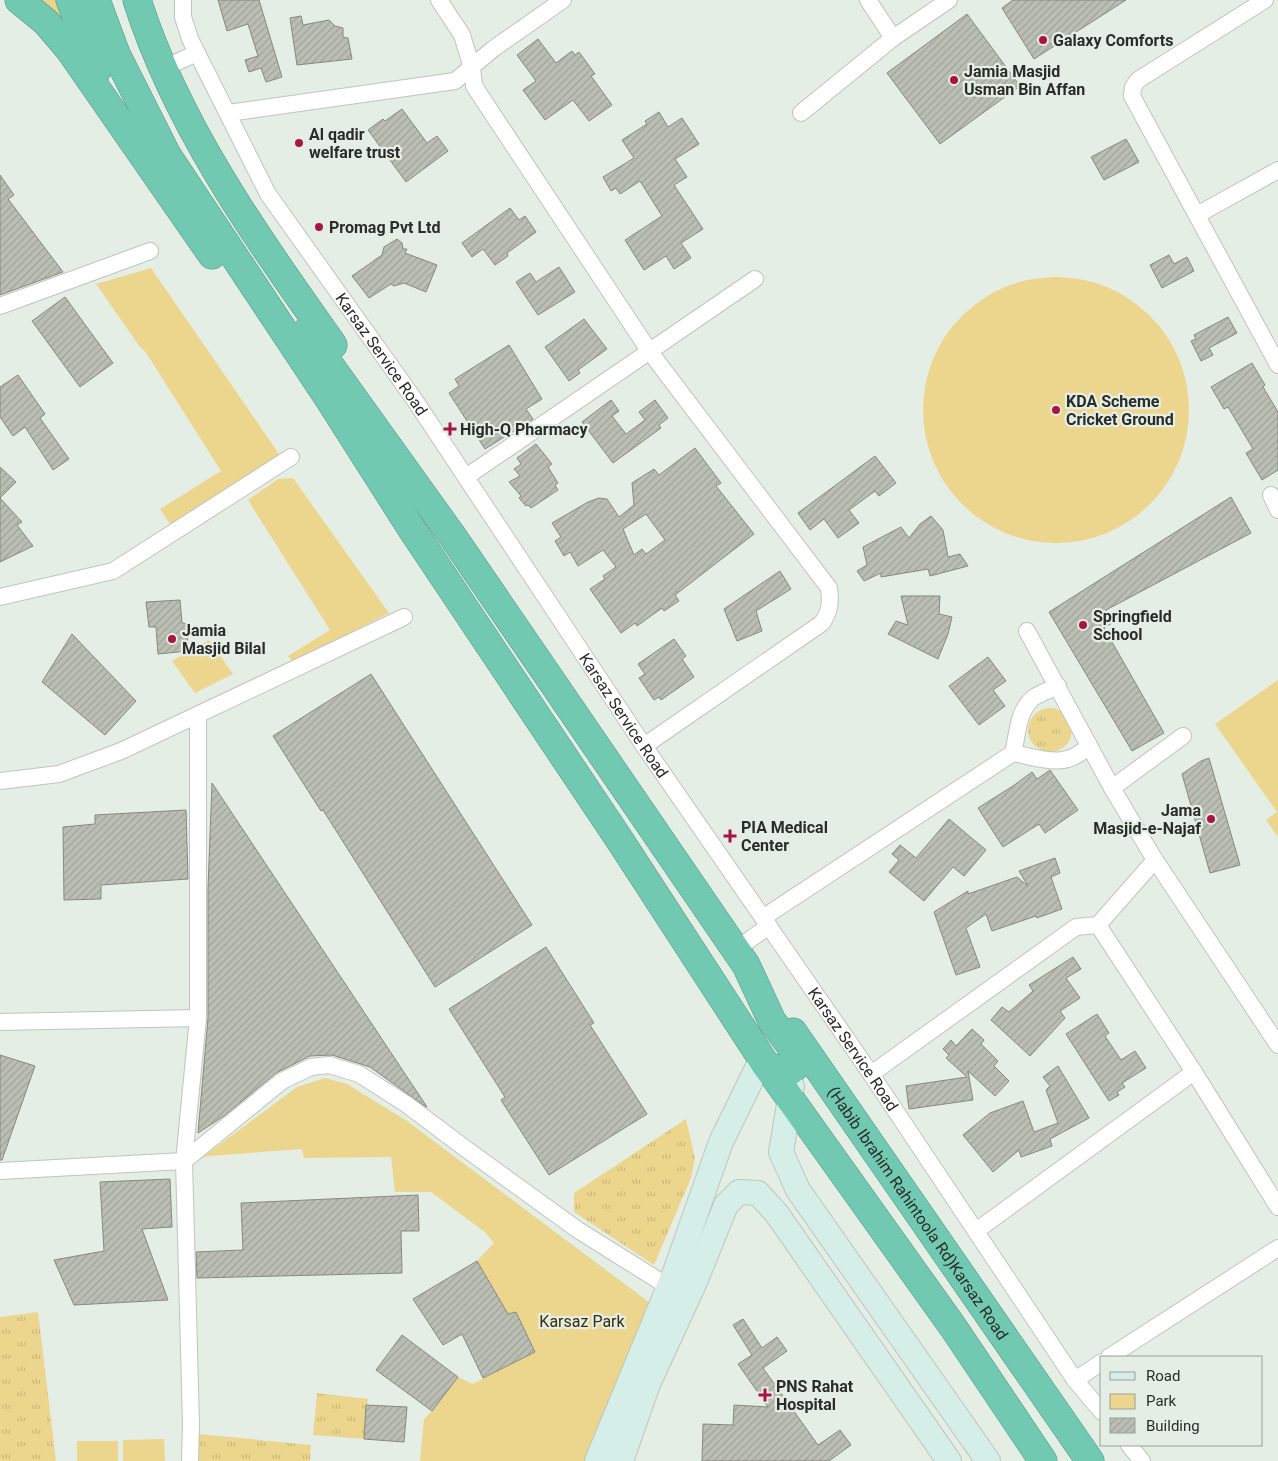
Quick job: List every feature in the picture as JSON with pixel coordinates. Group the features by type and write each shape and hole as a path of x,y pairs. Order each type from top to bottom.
{"highway":[{"path":"19,0 46,22 69,49 329,424 413,531"},
{"path":"70,0 118,119"},
{"path":"96,0 131,46 167,155 329,399 413,531 621,842 764,1062 953,1327 1043,1461"},
{"path":"112,0 131,46 177,139 290,310 453,537 741,958 772,1021 794,1049 795,1067 788,1073 764,1062"},
{"path":"131,46 137,0"},
{"path":"131,46 144,0"},
{"path":"131,46 164,68 194,135 219,176 251,227 429,486 453,537"},
{"name":"(Habib Ibrahim Rahintoola Rd)Karsaz Road","path":"741,958 1090,1461"}],"street":[{"name":"Karsaz Service Road","path":"183,0 183,16 190,39 268,194 414,399 644,746 871,1074 1074,1380 1100,1410"},
{"path":"439,0 462,35 472,68 474,86 650,352 829,588 831,601 828,614 822,623 644,746"},
{"path":"228,113 455,81 493,49 563,0"},
{"path":"868,0 893,38"},
{"path":"801,113 893,38 949,0"},
{"path":"1265,0 1138,80 1133,87 1132,96 1278,364"},
{"path":"164,68 197,52"},
{"path":"1196,215 1278,170"},
{"path":"0,306 150,251"},
{"path":"466,477 755,279"},
{"path":"0,597 114,571 291,457"},
{"path":"0,781 59,774 121,751 404,617"},
{"path":"1027,631 1112,788 1155,860 1278,1045"},
{"path":"741,958 767,922 1013,753 1023,709 1034,698 1058,686"},
{"path":"190,1461 191,1424 184,1160 198,1018 198,716"},
{"path":"1112,788 1183,736"},
{"path":"1013,753 1053,761 1068,760 1082,753 1089,745"},
{"path":"871,1074 1076,926 1098,924 1155,860"},
{"path":"1098,924 1194,1072 1278,1207"},
{"path":"0,1022 198,1018"},
{"path":"621,1461 679,1291 721,1142 764,1062"},
{"path":"0,1171 184,1160 282,1081 310,1067 329,1065 359,1074 406,1104 466,1150 578,1230 679,1291"},
{"path":"795,1067 781,1152 798,1190 988,1461"},
{"path":"976,1231 1194,1072"},
{"path":"599,1461 679,1291 726,1206 739,1192 758,1193 777,1214 949,1461"},
{"path":"1111,1356 1278,1248"},
{"path":"1074,1380 1100,1363"},
{"path":"1130,1446 1142,1461"}],"green space":[{"path":"40,0 62,0 75,34"},
{"path":"151,268 279,454 172,527 160,509 221,471 145,351 140,347 96,284"},
{"name":"KDA Scheme Cricket Ground","path":"1056,277 1082,280 1107,288 1130,300 1150,316 1166,336 1178,359 1186,384 1189,410 1186,436 1178,461 1166,484 1150,504 1130,520 1107,532 1082,540 1056,543 1030,540 1005,532 982,520 962,504 946,484 934,461 926,436 923,410 926,384 934,359 946,336 962,316 982,300 1005,288 1030,280"},
{"path":"293,478 389,613 293,662 288,656 330,630 248,500 278,479"},
{"path":"209,640 233,674 195,693 172,661"},
{"path":"1278,680 1278,837 1266,820 1277,812 1215,724"},
{"path":"1046,708 1054,708 1066,714 1072,730 1066,746 1054,752 1046,752 1034,746 1028,734 1028,726 1034,714"},
{"name":"Karsaz Park","path":"325,1078 347,1084 407,1121 650,1303 585,1461 420,1461 424,1419 458,1377 473,1384 535,1351 516,1312 508,1314 477,1261 494,1243 485,1232 431,1192 395,1192 391,1157 304,1158 302,1149 209,1156 200,1159 297,1087"},
{"path":"686,1119 695,1158 691,1178 654,1265 574,1212 574,1193"},
{"path":"38,1312 56,1461 0,1461 0,1317"},
{"path":"317,1393 368,1399 364,1439 313,1435"},
{"path":"199,1434 311,1445 310,1461 198,1461"},
{"path":"164,1439 165,1461 123,1461 123,1440"},
{"path":"77,1441 118,1441 118,1461 77,1461"}],"building":[{"path":"218,0 259,0 282,77 266,82 261,68 249,72 245,60 258,56 248,24 227,31"},
{"name":"Galaxy Comforts","path":"1013,0 1126,0 1034,59 1002,8"},
{"name":"Jamia Masjid Usman Bin Affan","path":"967,14 1020,86 940,144 887,73"},
{"path":"301,16 303,25 329,20 335,26 343,28 343,37 348,38 352,59 297,65 290,18"},
{"path":"538,39 556,63 572,51 575,55 579,52 595,74 591,76 612,105 589,121 573,100 545,120 523,90 536,81 517,55"},
{"path":"402,109 427,143 437,136 448,151 406,182 368,130"},
{"path":"659,112 668,127 682,118 699,144 675,159 687,177 674,185 703,229 681,243 691,258 674,269 666,256 644,270 625,240 662,216 640,181 620,194 616,188 611,191 603,177 634,158 622,140 647,124 645,121"},
{"path":"1126,139 1139,162 1104,180 1091,157"},
{"path":"0,175 14,195 8,199 63,272 0,295"},
{"path":"510,208 519,220 525,216 536,232 507,253 508,256 495,265 483,249 472,257 462,243"},
{"path":"397,239 402,243 403,249 407,249 405,253 437,265 426,292 404,283 394,286 391,284 369,298 352,276 382,255 384,247"},
{"path":"1169,255 1174,264 1187,257 1194,271 1162,288 1150,265"},
{"path":"559,267 575,292 538,315 516,282 530,273 536,282"},
{"path":"65,297 113,363 80,387 32,321"},
{"path":"1228,317 1237,333 1209,348 1213,355 1201,361 1191,341 1196,339 1194,335"},
{"path":"584,319 607,349 578,370 580,373 569,381 545,347"},
{"path":"509,345 542,399 526,409 533,419 485,449 449,393 459,386 455,379"},
{"path":"1252,363 1265,385 1263,387 1278,412 1278,470 1262,480 1246,453 1253,449 1228,407 1224,409 1211,387"},
{"path":"18,375 45,414 40,418 69,459 53,470 25,427 13,436 0,417 0,387"},
{"path":"611,400 619,411 612,416 626,434 645,420 639,412 655,400 668,418 659,425 661,428 613,463 582,422"},
{"path":"536,444 552,464 548,467 558,483 555,485 558,490 531,508 528,505 526,506 519,498 521,496 509,482 520,476 514,469 521,464 517,458"},
{"path":"695,448 721,483 716,486 754,534 675,595 679,601 664,611 662,608 637,626 635,623 621,633 590,589 605,579 603,576 616,567 603,550 578,566 570,552 564,556 555,541 561,537 552,523 588,502 599,498 607,499 619,517 634,505 632,483 654,469 659,475","holes":["646,514 665,540 646,554 642,549 634,555 623,529"]},
{"path":"875,456 896,483 879,496 875,491 849,510 859,523 838,538 824,519 810,530 798,513"},
{"path":"0,467 16,482 0,498"},
{"name":"Springfield School","path":"1231,497 1251,533 1106,610 1112,623 1104,628 1164,733 1132,751 1049,612"},
{"path":"0,498 22,522 17,525 33,546 0,562"},
{"path":"931,516 943,530 948,557 960,554 968,566 930,576 928,569 881,577 881,573 864,581 857,571 867,565 863,547 901,527 909,538 920,524"},
{"path":"780,571 791,589 756,611 762,631 737,641 724,609"},
{"path":"901,596 940,596 939,614 952,617 948,634 938,659 888,634 896,621 908,625"},
{"name":"Jamia Masjid Bilal","path":"180,600 182,623 187,624 188,651 158,654 156,627 149,627 146,602"},
{"path":"72,634 136,701 105,735 42,682"},
{"path":"674,639 686,656 682,659 694,677 661,700 659,697 654,700 639,678 645,674 638,664"},
{"path":"988,657 1006,681 993,690 1005,706 979,725 949,686"},
{"path":"371,674 532,925 435,987 323,810 321,811 273,736"},
{"name":"Jama Masjid-e-Najaf","path":"1209,758 1240,865 1210,873 1182,774"},
{"path":"1050,770 1078,810 1045,833 1039,824 1003,847 978,808 1032,772 1037,779"},
{"path":"212,783 427,1107 370,1067 332,1055 310,1056 276,1073 224,1116 198,1133 208,1018 208,888"},
{"path":"186,810 188,879 101,885 101,899 64,900 63,827 95,824 95,815"},
{"path":"949,819 986,850 964,876 953,867 924,901 889,872 899,860 892,854 900,845 916,858"},
{"path":"1055,858 1060,873 1051,877 1062,909 992,931 986,914 966,928 980,967 956,975 934,912 968,891 968,894 1017,877 1028,886 1019,871"},
{"path":"546,947 594,1023 590,1025 647,1114 549,1175 501,1100 505,1097 449,1009"},
{"path":"1073,957 1081,969 1066,978 1080,998 1060,1011 1065,1018 1030,1056 991,1020 1002,1007 1009,1012 1033,991 1029,985"},
{"path":"1097,1014 1109,1033 1105,1036 1121,1060 1135,1051 1146,1068 1122,1083 1125,1087 1117,1092 1119,1095 1109,1101 1066,1034"},
{"path":"972,1029 984,1040 981,1044 998,1061 994,1066 1009,1081 995,1096 968,1071 973,1100 909,1109 906,1086 967,1077 946,1058 949,1055 943,1049 951,1040 956,1046"},
{"path":"0,1055 35,1066 2,1160 0,1160"},
{"path":"1058,1066 1089,1118 1050,1139 1052,1146 1021,1157 1019,1150 993,1172 963,1135 990,1113 1023,1101 1034,1132 1058,1123 1046,1090 1050,1086 1043,1077"},
{"path":"170,1179 172,1227 142,1229 168,1300 74,1305 54,1260 104,1251 100,1182"},
{"path":"418,1195 419,1231 401,1231 402,1273 197,1278 196,1252 243,1250 241,1203"},
{"path":"477,1261 508,1314 516,1312 535,1352 483,1378 462,1334 443,1345 413,1299"},
{"path":"743,1319 762,1348 777,1337 787,1351 763,1368 818,1445 840,1430 851,1445 829,1461 702,1461 703,1424 733,1425 734,1405 768,1407 738,1364 752,1355 733,1325"},
{"path":"402,1335 458,1377 432,1411 376,1370"},
{"path":"366,1405 407,1407 404,1442 364,1439"}],"place":[{"name":"Galaxy Comforts","path":"1043,40"},
{"name":"Jamia Masjid Usman Bin Affan","path":"954,80"},
{"name":"Al qadir welfare trust","path":"299,143"},
{"name":"Promag Pvt Ltd","path":"319,227"},
{"name":"KDA Scheme Cricket Ground","path":"1056,410"},
{"name":"High-Q Pharmacy","path":"450,429"},
{"name":"Springfield School","path":"1083,625"},
{"name":"Jamia Masjid Bilal","path":"172,639"},
{"name":"Jama Masjid-e-Najaf","path":"1211,819"},
{"name":"PIA Medical Center","path":"730,836"},
{"name":"PNS Rahat Hospital","path":"765,1395"}]}
